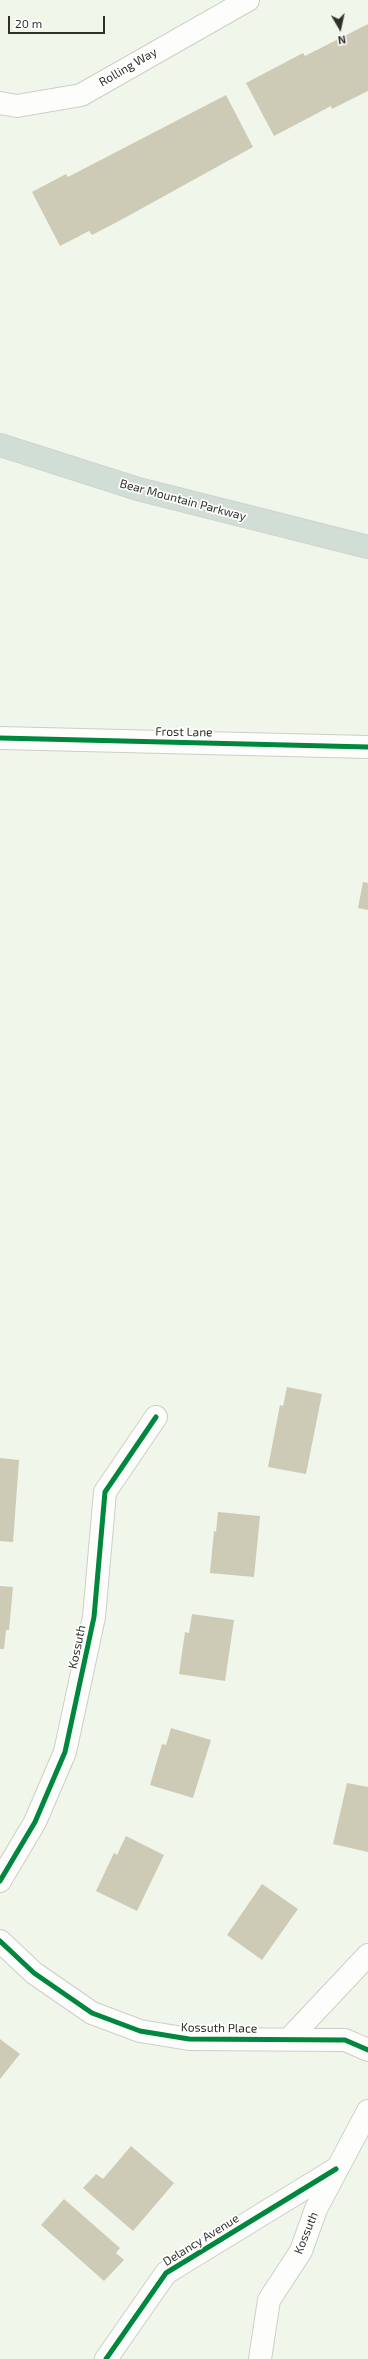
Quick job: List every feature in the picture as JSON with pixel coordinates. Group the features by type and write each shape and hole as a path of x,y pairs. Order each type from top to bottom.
{"highway":[{"name":"Bear Mountain Parkway","path":"0,445 138,489 368,547"}],"street":[{"name":"Rolling Way","path":"0,103 17,106 81,95 248,0"},
{"name":"Frost Lane","path":"0,738 368,747"},
{"name":"Kossuth","path":"0,1881 35,1822 65,1752 94,1617 105,1492 156,1417"},
{"name":"Kossuth Place","path":"0,1941 34,1974 92,2013 140,2031 189,2040 345,2040 368,2050"},
{"path":"288,2039 368,1955"},
{"name":"Kossuth","path":"260,2359 269,2300 301,2251 316,2209 368,2111"},
{"name":"Delancy Avenue","path":"106,2359 166,2273 336,2169"}],"building":[{"path":"368,24 368,91 332,109 331,106 274,136 246,83 303,53 305,56"},
{"path":"226,95 253,147 92,235 89,231 60,246 32,192 66,174 68,177"},
{"path":"363,882 368,883 368,910 358,908"},
{"path":"287,1387 322,1394 306,1474 268,1467 280,1405 283,1406"},
{"path":"0,1458 19,1460 13,1542 0,1541"},
{"path":"218,1512 260,1516 254,1577 210,1573 214,1531 216,1532"},
{"path":"0,1586 13,1587 9,1630 6,1630 4,1649 0,1649"},
{"path":"192,1614 234,1620 225,1681 179,1674 185,1632 189,1633"},
{"path":"171,1728 211,1740 193,1798 150,1785 162,1744 166,1745"},
{"path":"347,1783 368,1787 368,1852 333,1844"},
{"path":"126,1836 164,1855 137,1911 96,1891 114,1853 117,1855"},
{"path":"262,1884 298,1909 262,1960 227,1935"},
{"path":"0,2039 20,2054 0,2079"},
{"path":"131,2146 174,2183 133,2231 83,2188 96,2174 103,2179"},
{"path":"64,2199 120,2248 116,2253 124,2260 104,2281 41,2225"}],"cycle path":[{"path":"0,738 368,747"},
{"path":"0,1881 35,1822 65,1752 94,1617 105,1492 156,1417"},
{"path":"0,1941 34,1973 92,2013 140,2031 189,2039 345,2040 368,2050"},
{"path":"106,2359 166,2273 336,2169"}]}
